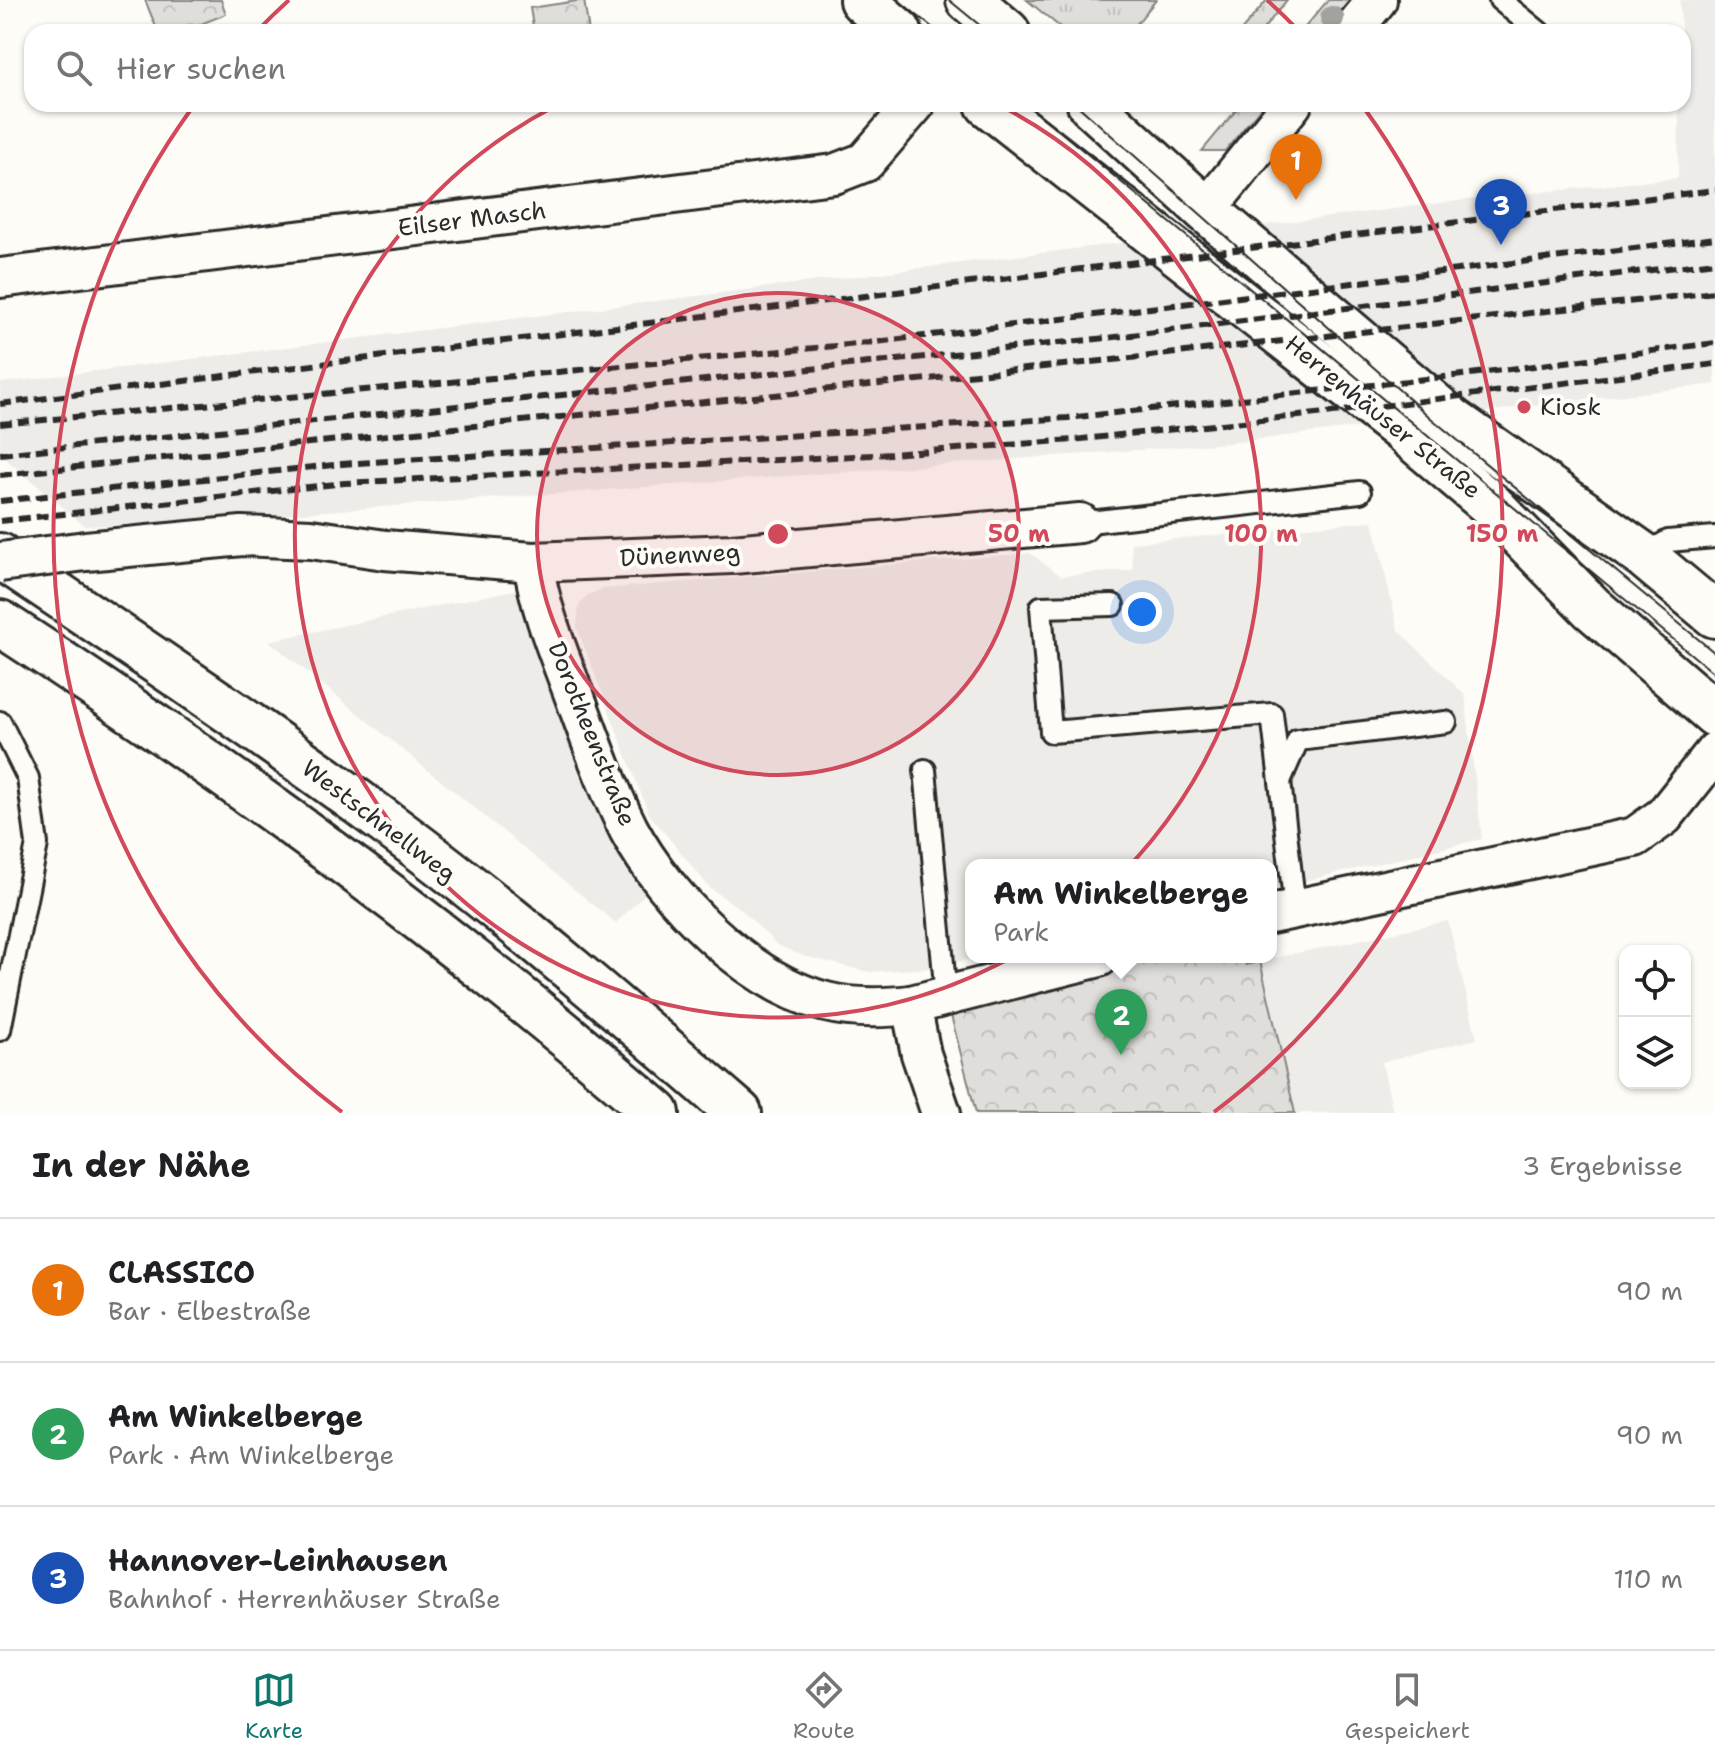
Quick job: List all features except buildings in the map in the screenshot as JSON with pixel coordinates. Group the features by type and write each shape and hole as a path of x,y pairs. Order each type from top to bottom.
{"main road":[{"path":"862,0 890,24"},
{"path":"969,0 998,24"},
{"name":"Herrenhäuser Straße","path":"998,112 1404,431 1490,504 1592,608 1715,714"},
{"name":"Herrenhäuser Straße","path":"1099,112 1206,210 1453,421 1643,555 1715,615"},
{"name":"Westschnellweg","path":"0,559 191,684 395,829 593,987 739,1113"},
{"path":"0,623 158,725 363,872 562,1030 657,1113"}],"street":[{"path":"1358,24 1377,0"},
{"name":"Eilser Masch","path":"0,278 834,174 865,162 908,112"},
{"path":"1206,210 1286,112"},
{"name":"Dünenweg","path":"0,559 242,536 311,539 385,550 533,562 732,554 1080,523"},
{"name":"Dorotheenstraße","path":"533,562 538,597 604,778 631,832 663,881 730,950 771,979 826,1002 876,1008 928,1001 1076,963"},
{"path":"1283,911 1635,837 1664,816 1715,752"},
{"path":"928,1001 921,1054 941,1113"}],"lane":[{"path":"1500,0 1529,24"},
{"name":"Dünenweg","path":"1080,523 1360,492"},
{"path":"1643,555 1668,541 1715,537"},
{"path":"1113,605 1041,607 1051,732 1272,714 1280,781 1283,911"},
{"path":"0,722 28,778 37,844 0,1030"},
{"path":"1280,781 1298,740 1446,722"},
{"path":"925,770 928,1001"}],"shaded area":[{"path":"1680,0 1715,0 1715,384 1228,443 181,522 85,526 0,454 0,383 1482,198 1678,178 1679,112 1691,112 1691,24 1681,24"},
{"path":"1373,521 1398,630 1465,695 1482,839 1277,888 1277,859 965,859 965,960 931,968 869,972 803,956 777,945 742,910 710,888 649,814 577,628 579,605 588,595 602,589 1030,553 1061,576 1133,570 1131,543"},
{"path":"529,587 657,882 616,923 269,641"},
{"path":"1448,921 1477,1039 1382,1062 1393,1113 1295,1113 1260,963 1277,963 1277,957"}],"green space":[{"path":"145,0 221,0 226,14 201,24 155,24"},
{"path":"584,0 588,24 533,24 530,8"},
{"path":"1027,0 1156,0 1136,24 1056,24"},
{"path":"1267,0 1287,0 1268,24 1247,24"},
{"path":"1328,0 1350,0 1330,24 1308,24"},
{"path":"1234,112 1257,112 1225,151 1202,151"},
{"path":"1075,963 1260,963 1295,1113 976,1113 946,996"}],"tram line":[{"path":"898,0 928,24"},
{"path":"949,0 978,24"},
{"path":"1037,112 1715,674"},
{"path":"1085,112 1432,419 1715,653"}],"railway":[{"path":"0,404 1715,190"},
{"path":"0,424 868,343 1715,238"},
{"path":"0,454 1107,338 1715,262"},
{"path":"0,475 1141,357 1715,292"},
{"path":"0,501 342,464 1068,418 1454,376 1715,343"},
{"path":"0,521 345,483 891,454 1073,440 1326,413 1715,364"}],"place":[{"name":"CLASSICO","path":"1296,200"},
{"name":"Hannover-Leinhausen","path":"1501,245"},
{"name":"Kiosk","path":"1524,407"},
{"name":"Am Winkelberge","path":"1121,1055"}]}
